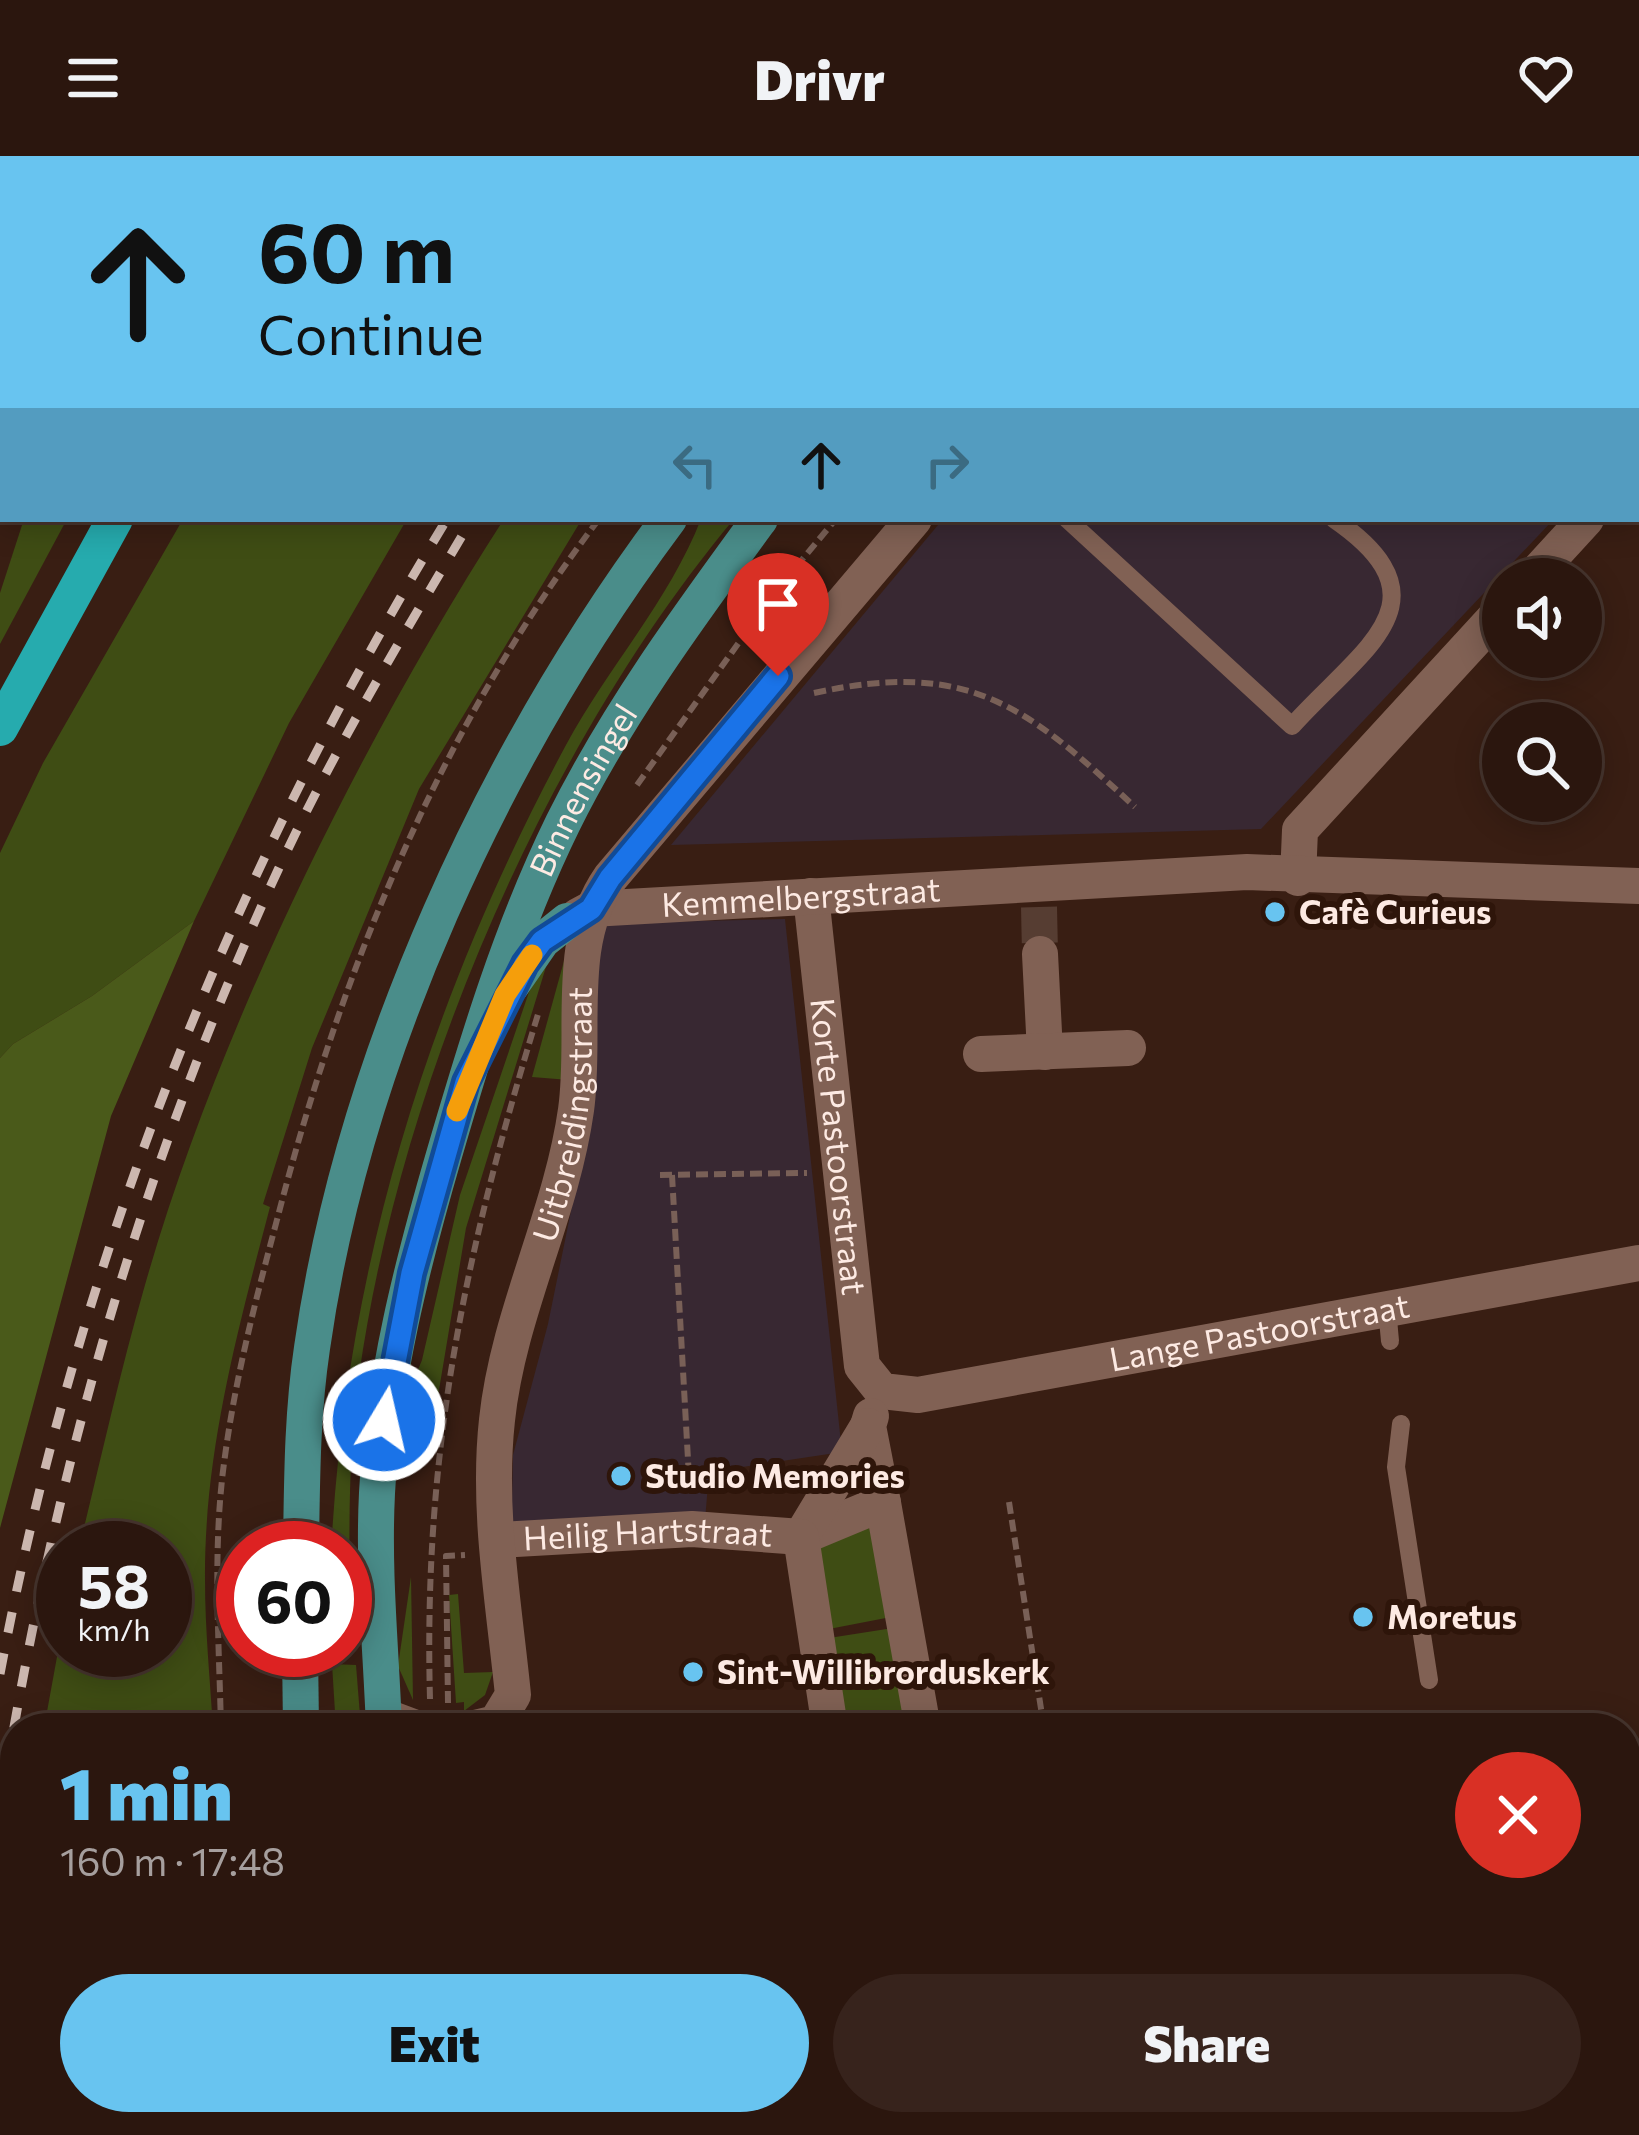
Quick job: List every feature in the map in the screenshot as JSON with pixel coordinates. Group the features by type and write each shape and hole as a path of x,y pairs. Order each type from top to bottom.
{"highway":[{"path":"0,728 114,522"}],"main road":[{"path":"301,1521 302,1446 316,1327 347,1188 399,1020 450,886 503,780 613,594 667,522"},
{"name":"Binnensingel","path":"372,1539 388,1384 412,1273 499,976 564,820 659,660 758,522"},
{"path":"466,1082 525,964 579,915"},
{"name":"Binnensingel","path":"372,1655 417,1713"},
{"path":"300,1677 301,1713"}],"street":[{"name":"Uitbreidingstraat","path":"502,1713 513,1695 498,1540 497,1418 574,1126 582,1050 579,915 911,522"},
{"path":"1550,558 1583,522"},
{"path":"1298,878 1300,830 1482,632"},
{"name":"Kemmelbergstraat","path":"579,915 811,896 1038,894 1247,872 1298,878 1639,886"},
{"name":"Korte Pastoorstraat","path":"811,896 862,1366 882,1391"},
{"path":"1040,954 1045,1052"},
{"path":"981,1054 1128,1048"},
{"name":"Lange Pastoorstraat","path":"882,1391 918,1395 1388,1324 1639,1263"},
{"path":"801,1537 868,1426 882,1391"},
{"path":"868,1426 920,1713"},
{"name":"Heilig Hartstraat","path":"498,1540 692,1529 801,1537 883,1503"},
{"name":"Heilig Hartstraat","path":"801,1537 828,1713"}],"lane":[{"path":"1070,522 1292,726 1383,625 1394,602 1384,560 1338,522"},
{"path":"1401,1424 1396,1467 1429,1680"}],"path":[{"path":"630,796 775,592 833,522"},
{"path":"809,694 889,682 978,692 1036,720 1135,807"},
{"path":"423,1713 429,1554 449,1358 474,1236 545,992"},
{"path":"660,1175 841,1172"},
{"path":"672,1175 692,1529"},
{"path":"1009,1502 1042,1713"},
{"path":"424,1713 446,1556"},
{"path":"1019,1652 1032,1650"}],"shaded area":[{"path":"940,522 1551,522 1517,558 1482,558 1482,595 1261,829 671,845"},
{"path":"785,919 842,1452 709,1472 704,1533 511,1550 513,1455 548,1324 594,1098 596,930 615,923"}],"green space":[{"path":"23,522 65,522 0,644 0,593"},
{"path":"181,522 405,522 289,723 194,921 92,996 13,1044 0,1058 0,853 43,763"},
{"path":"502,522 580,522 419,789 312,1048 263,1204 270,1207 225,1391 210,1485 205,1580 212,1713 47,1713 53,1677 192,1677 192,1521 86,1521 143,1292 210,1094 296,893 397,698"},
{"path":"700,522 732,522 665,609 601,707 543,812 491,923 446,1036 408,1151 379,1265 359,1376 350,1521 333,1521 341,1431 378,1227 438,1030 518,838 566,745 672,578"},
{"path":"194,921 111,1116 0,1528 0,1058 13,1044 92,996"},
{"path":"549,957 466,1228 431,1438 415,1437 406,1399 422,1360 460,1195 529,992"},
{"path":"564,961 569,1080 532,1077"},
{"path":"875,1524 891,1617 829,1629 812,1537"},
{"path":"411,1577 413,1700 398,1666"},
{"path":"458,1594 464,1673 493,1672 485,1695 464,1711 464,1702 456,1703 449,1595"},
{"path":"893,1628 908,1713 842,1713 829,1638"},
{"path":"333,1677 357,1677 360,1713 335,1713"}],"tunnel":[{"path":"1039,907 1040,954"}],"railway":[{"path":"0,1674 32,1521 72,1370 118,1222 171,1076 230,933 296,793 445,522"},
{"path":"17,1713 74,1449 142,1214 183,1098 228,983 322,780 470,522"}],"slow traffic":[{"path":"457,1111 505,995 532,955"}],"place":[{"name":"Cafè Curieus","path":"1275,912"},
{"name":"Studio Memories","path":"621,1476"},
{"name":"Moretus","path":"1363,1617"},
{"name":"Sint-Willibrorduskerk","path":"693,1672"}],"route":[{"path":"384,1420 412,1273 434,1191 466,1082 505,995 542,941 591,909 610,878 778,676"}]}
